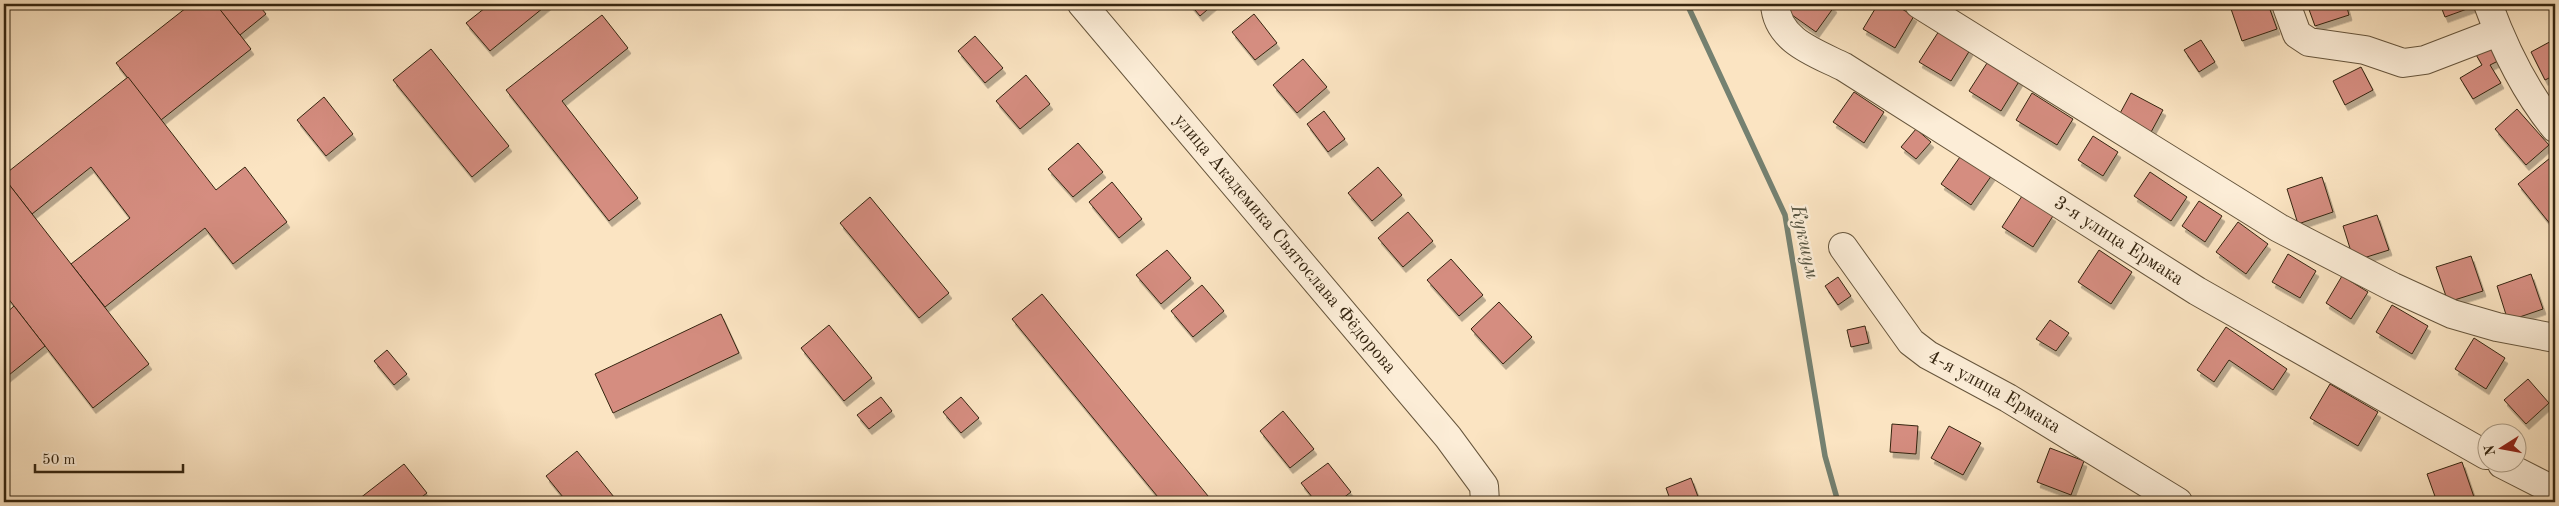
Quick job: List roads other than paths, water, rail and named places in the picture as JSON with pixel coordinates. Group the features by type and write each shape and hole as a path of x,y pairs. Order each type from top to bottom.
{"street":[{"name":"улица Академика Святослава Фёдорова","path":"1082,4 1448,437 1485,494"},
{"name":"3-я улица Ермака","path":"1775,4 1775,11 1785,32 1800,45 1844,67 2197,291 2476,449"},
{"path":"1919,4 2279,228 2393,287 2452,314 2497,327 2555,338"},
{"path":"2286,4 2297,34 2309,42 2365,50 2403,63 2425,60 2498,32"},
{"path":"2488,4 2498,32 2525,85 2540,110 2555,128"},
{"name":"4-я улица Ермака","path":"1843,247 1911,342 1928,355 2008,398 2178,502"},
{"path":"2521,474 2555,492"}],"waterway":[{"name":"Кукшум","path":"1687,4 1785,215 1825,456 1838,502"}]}
